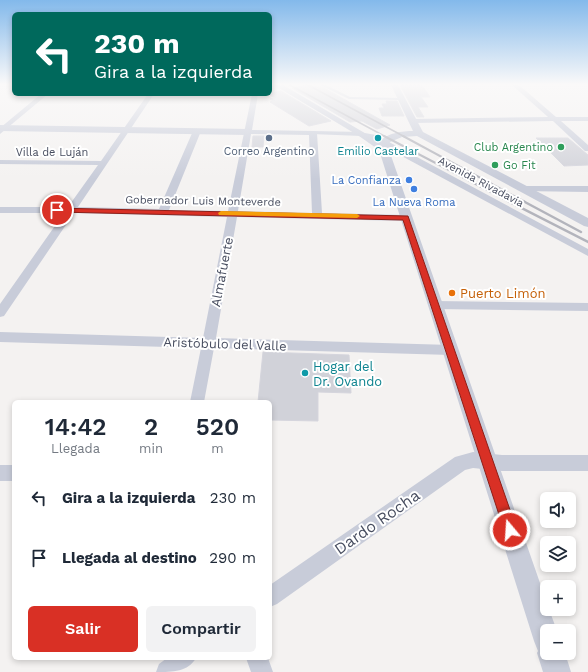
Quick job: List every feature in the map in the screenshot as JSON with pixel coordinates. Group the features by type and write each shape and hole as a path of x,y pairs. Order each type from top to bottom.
{"street":[{"path":"2,129 18,116"},
{"path":"0,313 136,116"},
{"name":"Almafuerte","path":"197,400 251,116"},
{"name":"Avenida Rivadavia","path":"331,116 384,146 588,253"},
{"path":"409,116 415,127"},
{"path":"551,116 588,149"},
{"path":"2,129 372,135 408,131 415,127 555,120 588,120"},
{"name":"Avenida Rivadavia","path":"415,127 524,189 588,223"},
{"path":"415,127 412,133 394,137 385,141 384,146 405,218 541,624"},
{"path":"163,212 197,131"},
{"path":"313,133 317,215"},
{"name":"Villa de Luján","path":"0,162 103,163"},
{"path":"524,189 588,189"},
{"name":"Gobernador Luis Monteverde","path":"0,210 71,210 405,218"},
{"path":"435,305 587,309"},
{"name":"Aristóbulo del Valle","path":"0,337 450,350"},
{"name":"Dardo Rocha","path":"272,596 461,463 473,460 502,463 588,463"},
{"path":"0,473 12,473"},
{"path":"167,672 182,660"},
{"path":"258,660 262,672"},
{"path":"553,660 557,672"}],"building":[{"path":"293,116 323,116 331,121 309,126"},
{"path":"340,116 375,116 390,125 377,129 362,121 350,122"},
{"path":"253,136 264,136 263,147 252,147"},
{"name":"Club Argentino","path":"536,138 568,138 588,155 588,165 564,166"},
{"name":"Hogar del Dr. Ovando","path":"263,352 349,355 351,393 318,392 318,421 272,420 272,400 258,400"}],"railway":[{"path":"348,116 386,137"},
{"path":"366,116 405,137"},
{"path":"384,136 510,202"},
{"path":"403,136 525,202"},
{"path":"508,201 588,242"},
{"path":"523,201 581,232"}],"slow traffic":[{"path":"221,213 357,216"}],"place":[{"name":"Correo Argentino","path":"269,138"},
{"name":"Emilio Castelar","path":"378,138"},
{"name":"Club Argentino","path":"561,147"},
{"name":"Go Fit","path":"495,165"},
{"name":"La Confianza","path":"409,180"},
{"name":"La Nueva Roma","path":"414,189"},
{"name":"Puerto Limón","path":"452,293"},
{"name":"Hogar del Dr. Ovando","path":"305,373"}],"route":[{"path":"57,210 405,218 510,530"}]}
